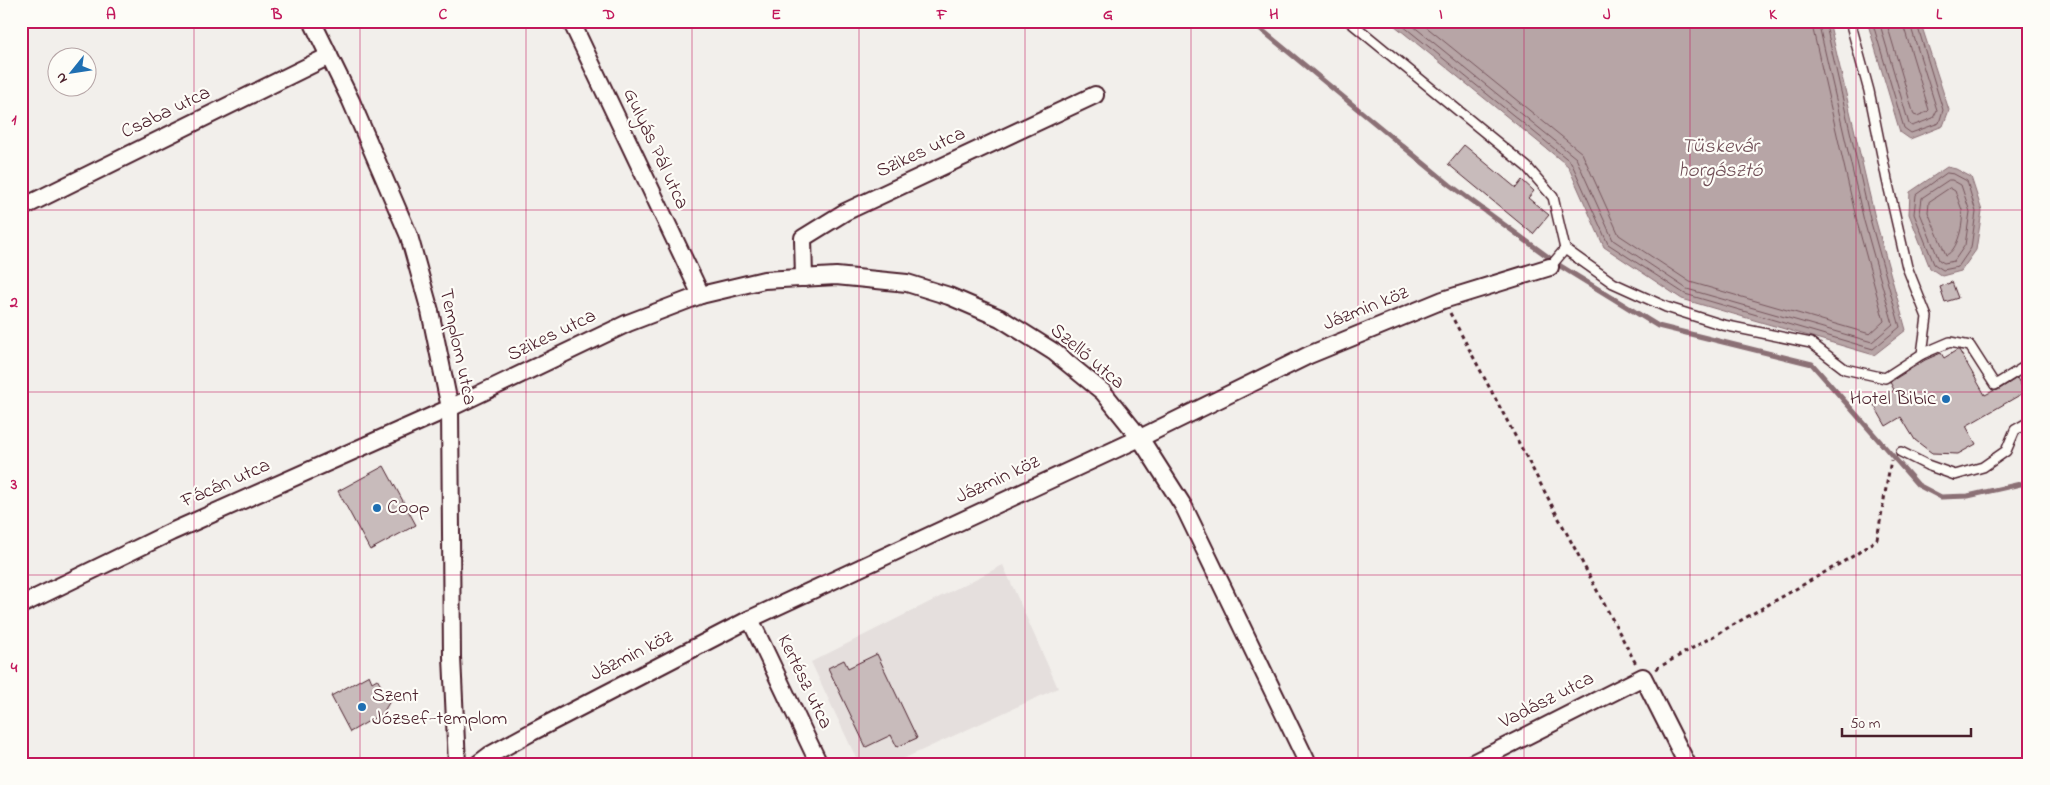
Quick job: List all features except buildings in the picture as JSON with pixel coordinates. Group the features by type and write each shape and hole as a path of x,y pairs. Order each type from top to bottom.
{"street":[{"name":"Templom utca","path":"312,21 355,110 410,236 430,311 450,408 452,657 457,764"},
{"name":"Gulyás Pál utca","path":"571,21 701,295"},
{"name":"Csaba utca","path":"21,208 329,56"},
{"name":"Szikes utca","path":"804,278 803,238 845,212 1095,95"},
{"name":"Jázmin köz","path":"478,764 532,732 750,619 1140,438 1309,355 1444,300 1550,267"},
{"name":"Szellő utca","path":"701,295 764,280 836,276 907,283 949,296 1000,318 1054,352 1103,392 1140,438 1184,507 1308,764"},
{"name":"Szikes utca","path":"450,408 628,323 701,295"},
{"name":"Fácán utca","path":"21,605 171,532 450,408"},
{"name":"Kertész utca","path":"750,619 819,764"},
{"name":"Vadász utca","path":"1471,764 1643,677"},
{"path":"1643,677 1687,764"}],"lane":[{"path":"1349,21 1527,167 1553,197 1565,249 1613,283 1666,306 1723,325 1811,344 1845,369 1885,378 1922,354 1950,342 1970,346 1995,385 2028,367"},
{"path":"1850,21 1869,91 1887,180 1908,267 1926,317 1922,354"},
{"path":"1550,267 1565,249"},
{"path":"1901,452 1927,465 1954,475 1983,467 2006,451 2014,430 2029,422"}],"path":[{"path":"1444,300 1643,677 1854,555 1877,539 1890,461"}],"shaded area":[{"path":"1003,565 1058,688 892,764 859,764 811,662"}],"water":[{"name":"Tüskevár horgásztó","path":"1389,21 1829,21 1875,218 1906,330 1874,355 1682,299 1604,247 1568,166"},
{"path":"1867,21 1920,21 1949,110 1943,126 1910,139 1900,132"},
{"path":"1947,167 1956,169 1971,177 1982,211 1976,250 1961,271 1942,276 1930,268 1909,214 1910,192"}],"waterway":[{"path":"1251,21 1450,185 1562,267 1658,326 1812,364 1918,485 1941,497 1968,496 2029,482"}],"place":[{"name":"Hotel Bibic","path":"1946,399"},
{"name":"Coop","path":"377,508"},
{"name":"Szent József-templom","path":"362,707"}]}
